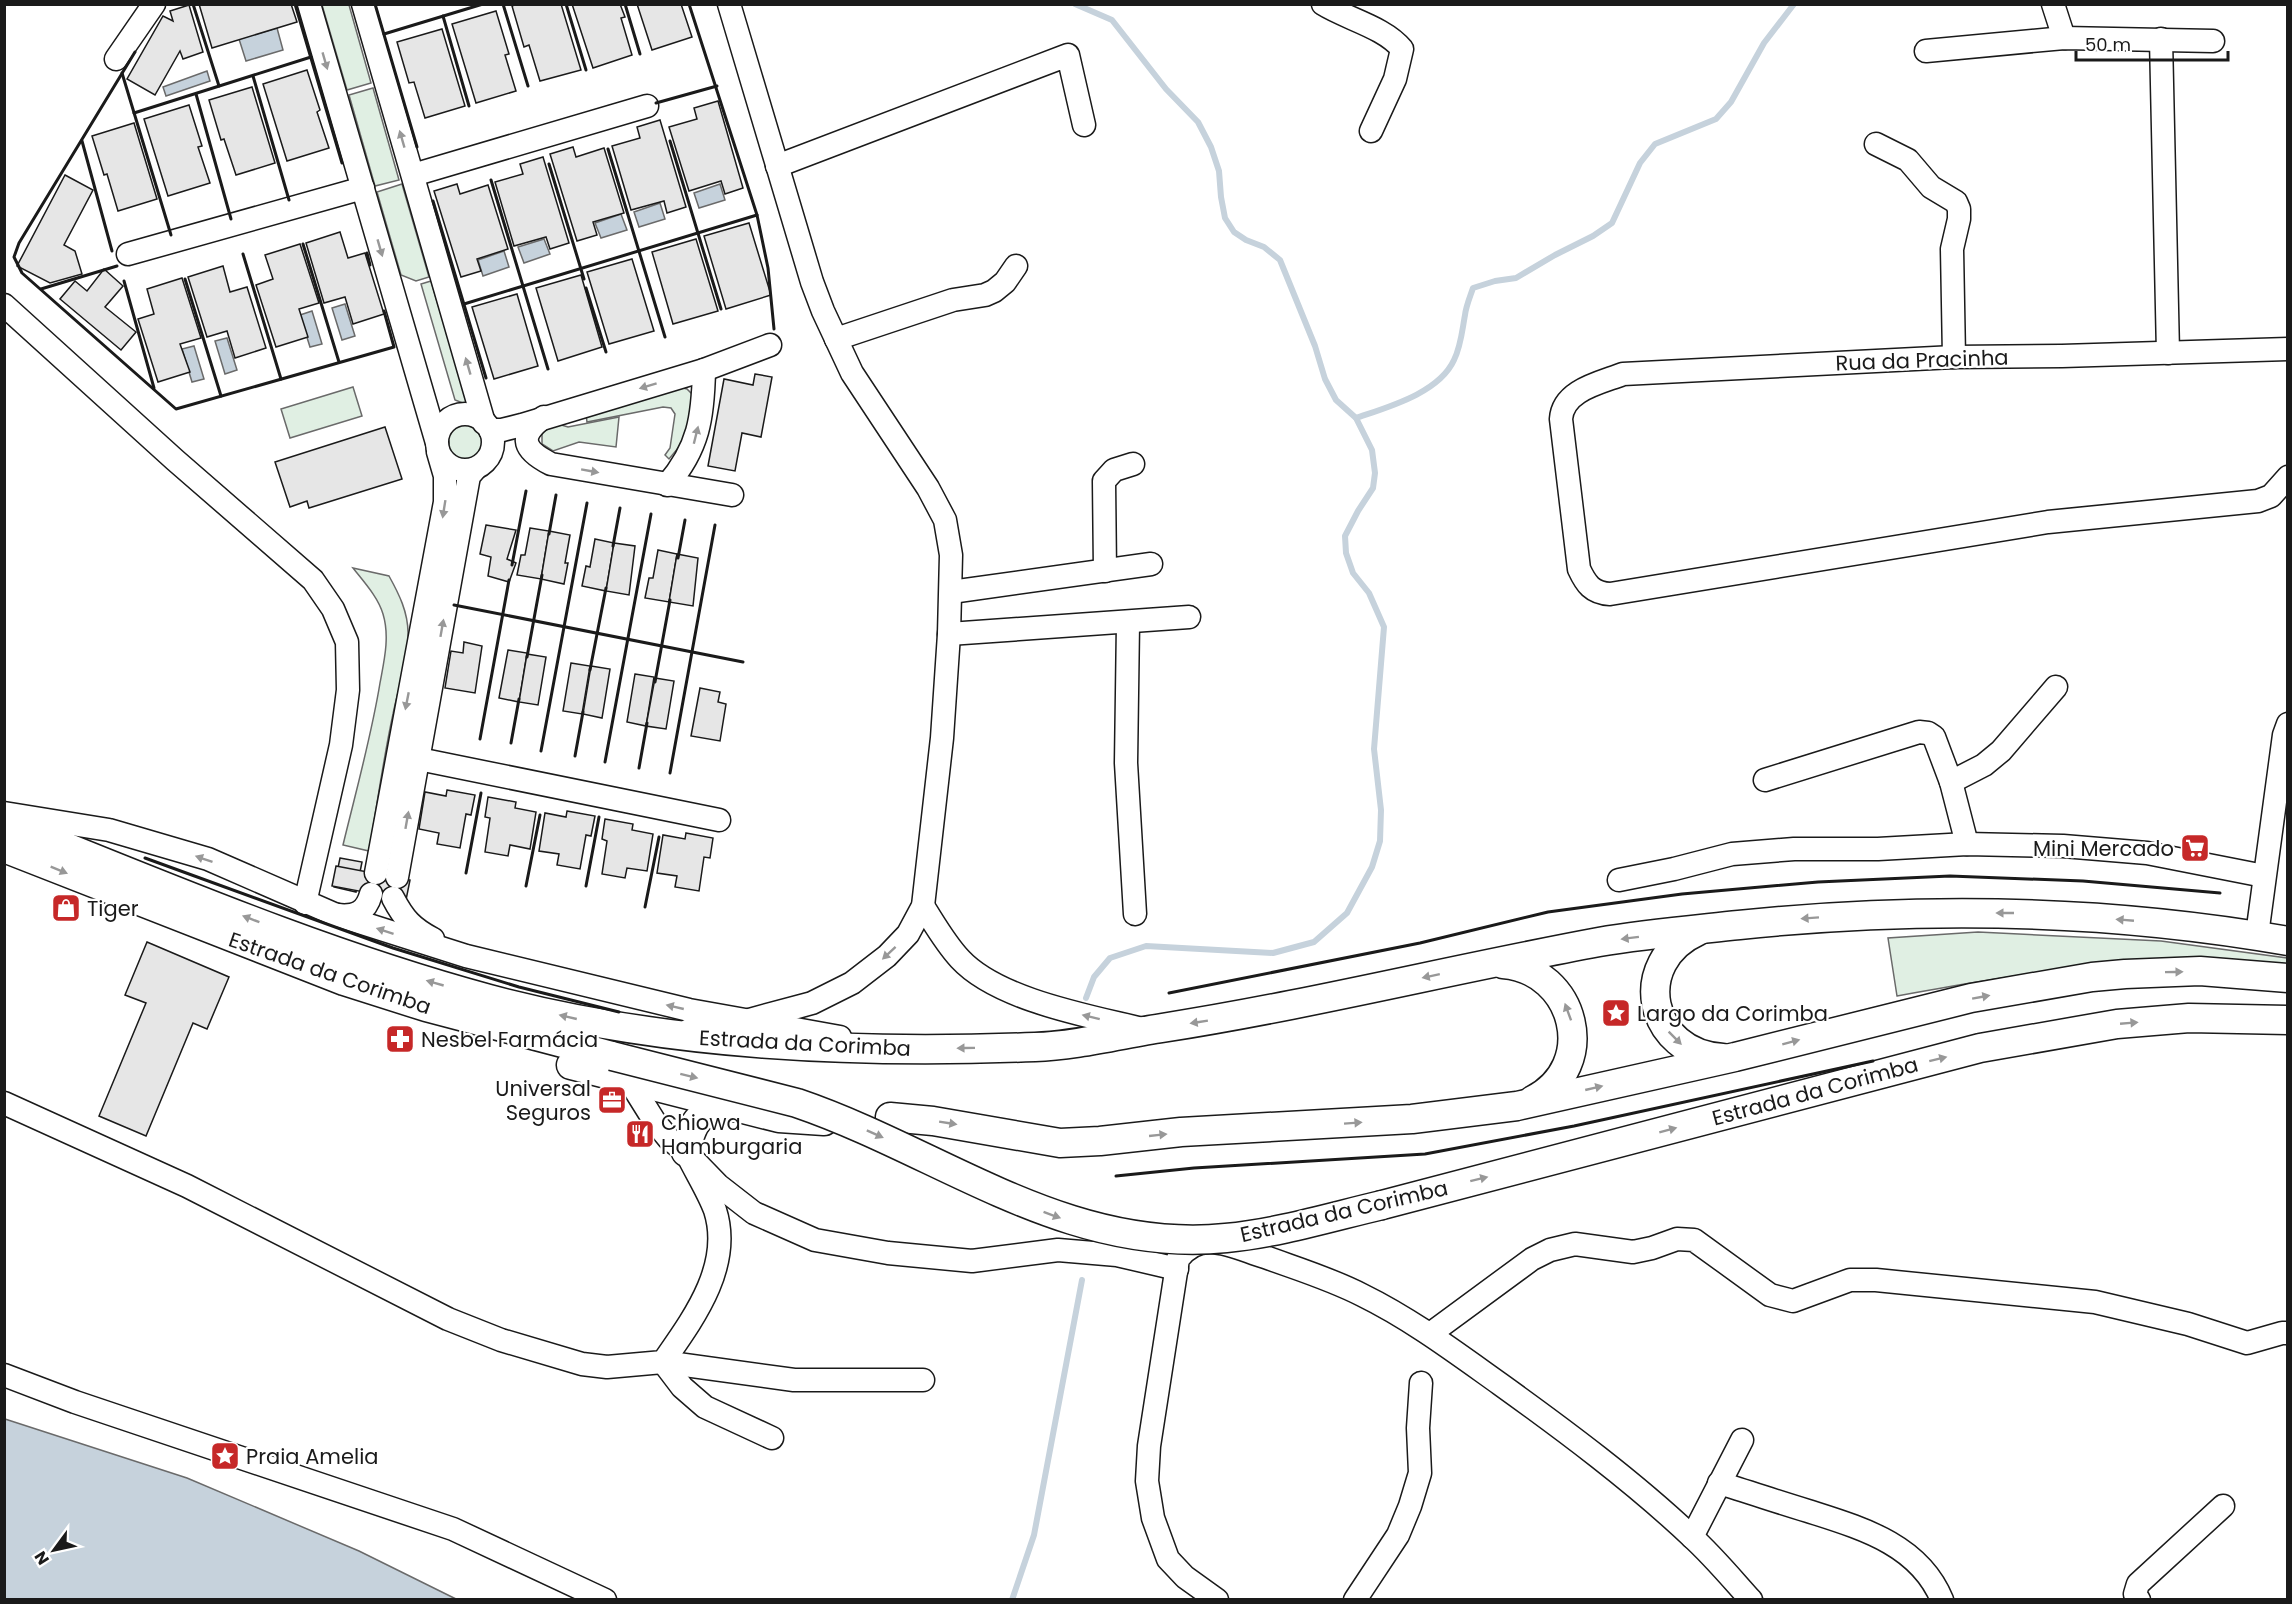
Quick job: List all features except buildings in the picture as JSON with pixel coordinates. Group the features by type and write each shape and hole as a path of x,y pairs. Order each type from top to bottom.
{"main road":[{"name":"Estrada da Corimba","path":"4,822 280,930 387,969 492,999 582,1020 729,1042 897,1048 1040,1048 1257,1013 1488,964"},
{"name":"Estrada da Corimba","path":"4,848 344,981 426,1008 814,1108 889,1140 1020,1203 1066,1220 1118,1233 1169,1239 1224,1238 1277,1231 1980,1048 2117,1024 2189,1018 2288,1020"},
{"path":"1488,964 1606,941 1709,928 1879,913 2023,913 2142,921 2288,941"},
{"path":"1709,928 1689,935 1665,957 1655,988 1656,1005 1667,1030 1682,1046 1702,1055 1724,1058 1735,1056"},
{"name":"Estrada da Corimba","path":"216,932 272,964 416,1022 630,1082 779,1118 824,1121"},
{"path":"1488,964 1512,964 1544,978 1560,995 1571,1020 1571,1051 1563,1072 1539,1097 1517,1106"},
{"path":"890,1117 933,1121 1060,1143 1181,1132 1412,1119 1517,1106 1735,1056 1971,998 2092,977 2200,971 2288,978"},
{"path":"686,1152 690,1131 700,1115 717,1108 737,1107"}],"street":[{"path":"116,59 154,4"},
{"path":"309,4 445,476 445,502 407,756 384,886 359,913 350,917 334,914"},
{"path":"363,4 492,448 469,476 407,756"},
{"path":"664,1034 749,1020 812,1003 852,983 887,956 908,934 922,906 942,738 950,634 951,555 945,520 928,488 852,372 812,282 729,4"},
{"path":"1323,4 1381,32 1395,41 1402,49 1395,79 1371,131"},
{"path":"2053,4 2064,38"},
{"path":"1926,51 2064,38 2213,41"},
{"path":"2161,39 2168,352"},
{"path":"777,166 1068,56 1084,125"},
{"path":"413,175 647,106"},
{"path":"1876,144 1908,160 1930,187 1956,202 1959,209 1952,249 1954,357"},
{"path":"128,254 363,188"},
{"path":"836,339 954,300 985,295 1005,282 1016,266"},
{"path":"4,305 175,460 313,580 333,609 347,642 348,690 341,745 305,903"},
{"path":"732,495 551,464 505,453 482,463 458,469 450,466 438,447 438,434 443,425 458,415 468,415 487,427 502,430 704,370 770,345"},
{"name":"Rua da Pracinha","path":"2288,349 1954,357 1623,374 1573,395 1565,403 1561,419 1579,569 1592,590 1610,594 2048,522 2258,501 2271,496 2288,477"},
{"path":"667,485 685,462 697,437 703,401 704,370"},
{"path":"543,417 531,426 527,440 535,456 551,464"},
{"path":"1105,571 1104,481 1114,470 1133,464"},
{"path":"951,592 1150,564"},
{"path":"950,634 1189,617"},
{"path":"1128,623 1126,763 1135,914"},
{"path":"1951,782 1984,765 2001,751 2055,687"},
{"path":"2257,935 2284,735 2288,724"},
{"path":"1766,780 1919,732 1928,733 1934,737 1951,782 1967,844"},
{"path":"407,756 719,820"},
{"path":"4,813 109,830 208,859 334,914 466,956 690,1010 897,1048"},
{"path":"1619,880 1732,854 1794,849 1878,849 1967,844 2063,846 2147,853 2264,876"},
{"path":"384,886 402,915 416,930 466,956"},
{"path":"922,906 960,959 982,977 1005,989 1057,1007 1148,1030"},
{"path":"630,1082 655,1122 669,1139 686,1152 718,1185 754,1213 815,1240 888,1253 972,1261 1058,1250 1117,1255 1177,1269"},
{"path":"4,1103 187,1186 448,1319 501,1341 582,1364 607,1367 663,1362 794,1380 923,1380"},
{"path":"663,1362 696,1314 713,1275 720,1245 715,1211 686,1152"},
{"path":"1430,1334 1532,1259 1550,1250 1575,1244 1633,1252 1677,1239 1694,1240 1770,1295 1792,1301 1850,1280 1876,1280 2095,1302 2188,1324 2247,1343 2288,1333"},
{"path":"1218,1599 1185,1577 1168,1559 1153,1518 1147,1481 1149,1446 1178,1259 1184,1251 1194,1245 1213,1240 1323,1277 1364,1296 1430,1334 1551,1421 1692,1537 1751,1599"},
{"path":"663,1362 682,1387 705,1407 772,1438"},
{"path":"4,1375 75,1402 453,1529 605,1599"},
{"path":"1355,1599 1398,1535 1410,1506 1420,1473 1418,1428 1421,1383"},
{"path":"1692,1537 1742,1440"},
{"path":"1719,1483 1865,1529 1917,1562 1934,1580 1942,1599"},
{"path":"2139,1599 2135,1594 2138,1584 2223,1506"}],"green space":[{"path":"322,5 349,5 371,83 347,90"},
{"path":"373,88 399,180 375,186 349,95"},
{"path":"402,184 429,277 416,281 401,275 377,192"},
{"path":"431,281 468,405 455,400 421,284"},
{"path":"353,387 362,416 290,438 281,409"},
{"path":"679,387 687,389 692,394 692,402 684,441 669,459 665,455 670,448 675,414 671,408 663,407 587,422 586,414"},
{"path":"619,417 616,447 579,442 553,451 542,444 542,431 558,424 568,427"},
{"path":"465,425 478,431 484,444 478,457 465,463 452,457 446,444 452,431"},
{"path":"353,568 389,576 402,603 408,625 407,653 389,731 369,851 343,845 368,744 385,658 386,631 378,602"},
{"path":"1978,932 2161,941 2287,958 2287,965 2189,960 2140,962 2043,972 1897,996 1888,938"}],"shaded area":[{"path":"277,28 283,50 246,61 239,39"},
{"path":"207,71 210,81 166,96 163,87"},
{"path":"720,184 725,200 699,208 694,193"},
{"path":"660,203 665,219 639,227 634,212"},
{"path":"621,214 627,230 601,238 595,223"},
{"path":"544,239 550,254 524,263 518,247"},
{"path":"504,251 509,267 483,276 478,260"},
{"path":"345,304 355,336 342,340 332,308"},
{"path":"312,311 322,344 310,347 300,315"},
{"path":"227,338 237,370 225,374 215,341"},
{"path":"194,346 204,379 192,382 182,349"},
{"path":"5,1419 187,1478 359,1551 456,1599 5,1599"}],"waterway":[{"path":"1075,4 1112,20 1166,89 1198,122 1211,147 1219,171 1225,218 1234,232 1264,247 1280,260 1315,346 1325,379 1336,400 1356,418 1372,450 1375,473 1373,488 1345,536 1346,553 1353,573 1369,593 1384,627 1374,749 1381,810 1380,841 1372,867 1347,913 1314,942 1273,953 1146,946 1110,958 1094,977 1086,998"},
{"path":"1356,418 1383,409 1425,390 1447,372 1458,349 1466,308 1473,288 1495,281 1516,278 1593,236 1612,223 1640,163 1655,144 1716,119 1731,102 1764,43 1794,4"},
{"path":"1012,1600 1034,1535 1082,1280"}],"wall":[{"path":"193,4 219,86"},
{"path":"295,4 342,163"},
{"path":"375,4 417,147"},
{"path":"384,34 483,4"},
{"path":"503,4 528,86"},
{"path":"566,4 586,70"},
{"path":"625,4 640,54"},
{"path":"689,4 757,215 768,268 774,329"},
{"path":"443,16 469,106"},
{"path":"135,52 19,243 14,257 22,273 176,409 394,347 384,311"},
{"path":"134,113 311,57"},
{"path":"122,73 171,235"},
{"path":"253,76 289,200"},
{"path":"656,103 717,86"},
{"path":"196,94 231,219"},
{"path":"82,141 112,251"},
{"path":"670,141 721,309"},
{"path":"608,149 665,337"},
{"path":"549,164 584,279"},
{"path":"491,180 548,369"},
{"path":"433,201 486,378"},
{"path":"464,304 757,215"},
{"path":"303,244 339,362"},
{"path":"367,253 370,265"},
{"path":"243,254 281,379"},
{"path":"41,289 117,266"},
{"path":"185,279 221,396"},
{"path":"124,281 154,388"},
{"path":"586,288 606,352"},
{"path":"512,565 526,491"},
{"path":"549,534 556,495"},
{"path":"541,751 587,503"},
{"path":"613,546 620,508"},
{"path":"605,762 651,514"},
{"path":"678,558 685,520"},
{"path":"670,773 715,525"},
{"path":"527,657 542,575"},
{"path":"480,739 509,580"},
{"path":"590,670 606,588"},
{"path":"655,682 670,600"},
{"path":"454,605 743,662"},
{"path":"511,743 519,699"},
{"path":"575,756 583,712"},
{"path":"639,768 647,723"},
{"path":"466,873 481,793"},
{"path":"526,886 540,815"},
{"path":"586,886 599,817"},
{"path":"645,907 659,837"},
{"path":"145,858 393,948 519,987 619,1012"},
{"path":"1169,993 1420,943 1548,912 1682,894 1818,882 1950,876 2083,881 2220,893"},
{"path":"1116,1176 1194,1168 1425,1154 1574,1126 1873,1061"}],"place":[{"name":"Mini Mercado","path":"2195,848"},
{"name":"Tiger","path":"66,908"},
{"name":"Largo da Corimba","path":"1616,1013"},
{"name":"Nesbel Farmácia","path":"400,1039"},
{"name":"Universal Seguros","path":"612,1100"},
{"name":"Chiowa Hamburgaria","path":"640,1134"},
{"name":"Praia Amelia","path":"225,1456"}]}
